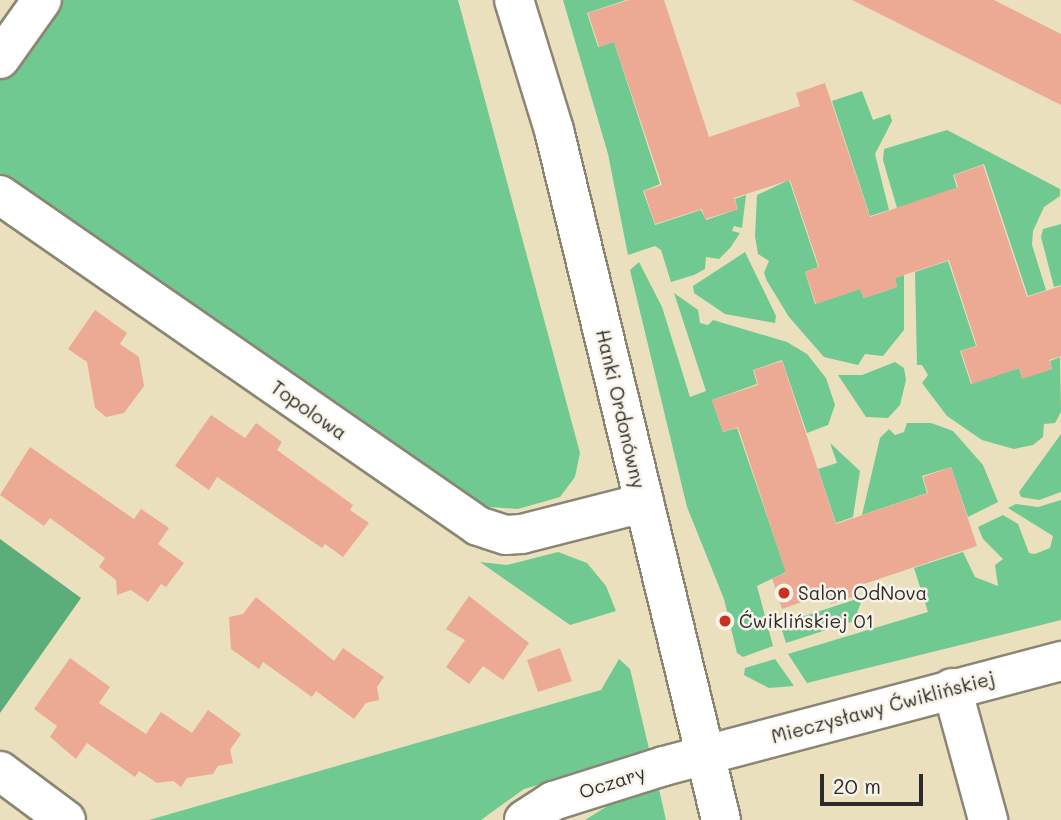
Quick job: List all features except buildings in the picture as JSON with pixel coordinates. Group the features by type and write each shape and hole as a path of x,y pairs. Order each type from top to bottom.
{"street":[{"path":"0,60 43,0"},
{"name":"Hanki Ordonówny","path":"514,0 554,130 722,820"},
{"name":"Topolowa","path":"0,195 478,526 506,535 522,534 644,503"},
{"name":"Mieczysławy Ćwiklińskiej","path":"705,755 1061,661"},
{"path":"952,688 988,820"},
{"name":"Oczary","path":"524,820 553,801 705,755"},
{"path":"0,771 66,820"}],"green space":[{"path":"53,0 458,0 580,453 575,477 560,497 518,509 477,506 0,182 0,73"},
{"path":"563,0 626,0 587,13 598,47 614,42 660,184 643,191 655,225 701,210 706,220 738,209 735,199 746,195 742,228 734,226 732,231 740,233 719,259 706,257 705,269 694,275 671,282 661,250 655,246 628,255 608,154"},
{"path":"862,91 873,120 890,114 892,121 875,154 889,210 870,216 832,101"},
{"path":"947,130 1060,189 1060,196 1044,207 1033,231 1032,245 1046,290 1028,296 984,164 953,175 957,188 897,208 883,160 884,149"},
{"path":"789,180 818,267 805,272 815,304 860,289 864,298 897,287 895,278 904,275 904,330 883,356 865,354 858,365 824,357 789,317 767,281 764,273 769,261 758,254 755,236 757,195"},
{"path":"1061,224 1061,285 1054,287 1041,237 1043,229"},
{"path":"745,252 776,316 775,323 725,314 694,293 693,286"},
{"path":"948,261 976,346 960,351 971,384 1019,368 1022,378 1052,369 1050,361 1060,357 1061,412 1055,423 1044,424 1043,437 1033,445 1014,449 982,440 947,416 922,383 928,375 922,365 917,365 915,272"},
{"path":"639,262 662,307 690,397 706,391 674,293 698,310 700,323 708,325 713,320 787,342 807,354 826,378 835,405 828,425 807,433 782,360 753,370 757,384 712,400 723,432 737,428 786,572 757,586 773,646 743,657 737,653 724,599 687,507 630,270"},
{"path":"895,362 904,368 906,380 900,405 888,418 866,417 838,375 862,375"},
{"path":"907,423 931,423 953,431 983,465 998,502 968,517 951,467 922,476 927,493 862,515 880,438 889,429 895,435 904,432"},
{"path":"1061,434 1061,492 1039,500 1021,497 1019,492"},
{"path":"830,443 860,471 853,517 836,523 818,469 837,463"},
{"path":"1061,500 1061,620 807,683 788,654 928,612 914,568 963,552 975,577 998,586 995,565 1003,559 983,539 978,527 1003,515 1018,524 1029,553 1035,554 1050,548 1053,536 1008,508 1016,504 1038,507"},
{"path":"0,539 81,598 0,713"},
{"path":"558,552 587,563 606,586 616,611 570,625 480,562 507,565"},
{"path":"863,597 854,621 786,643 780,624"},
{"path":"619,659 630,669 650,753 524,789 481,820 149,820 601,690"},
{"path":"775,659 794,686 769,688 744,675 745,668"},
{"path":"656,776 666,820 585,820"}],"place":[{"name":"Salon OdNova","path":"784,593"},
{"name":"Ćwiklińskiej 01","path":"725,621"}]}
